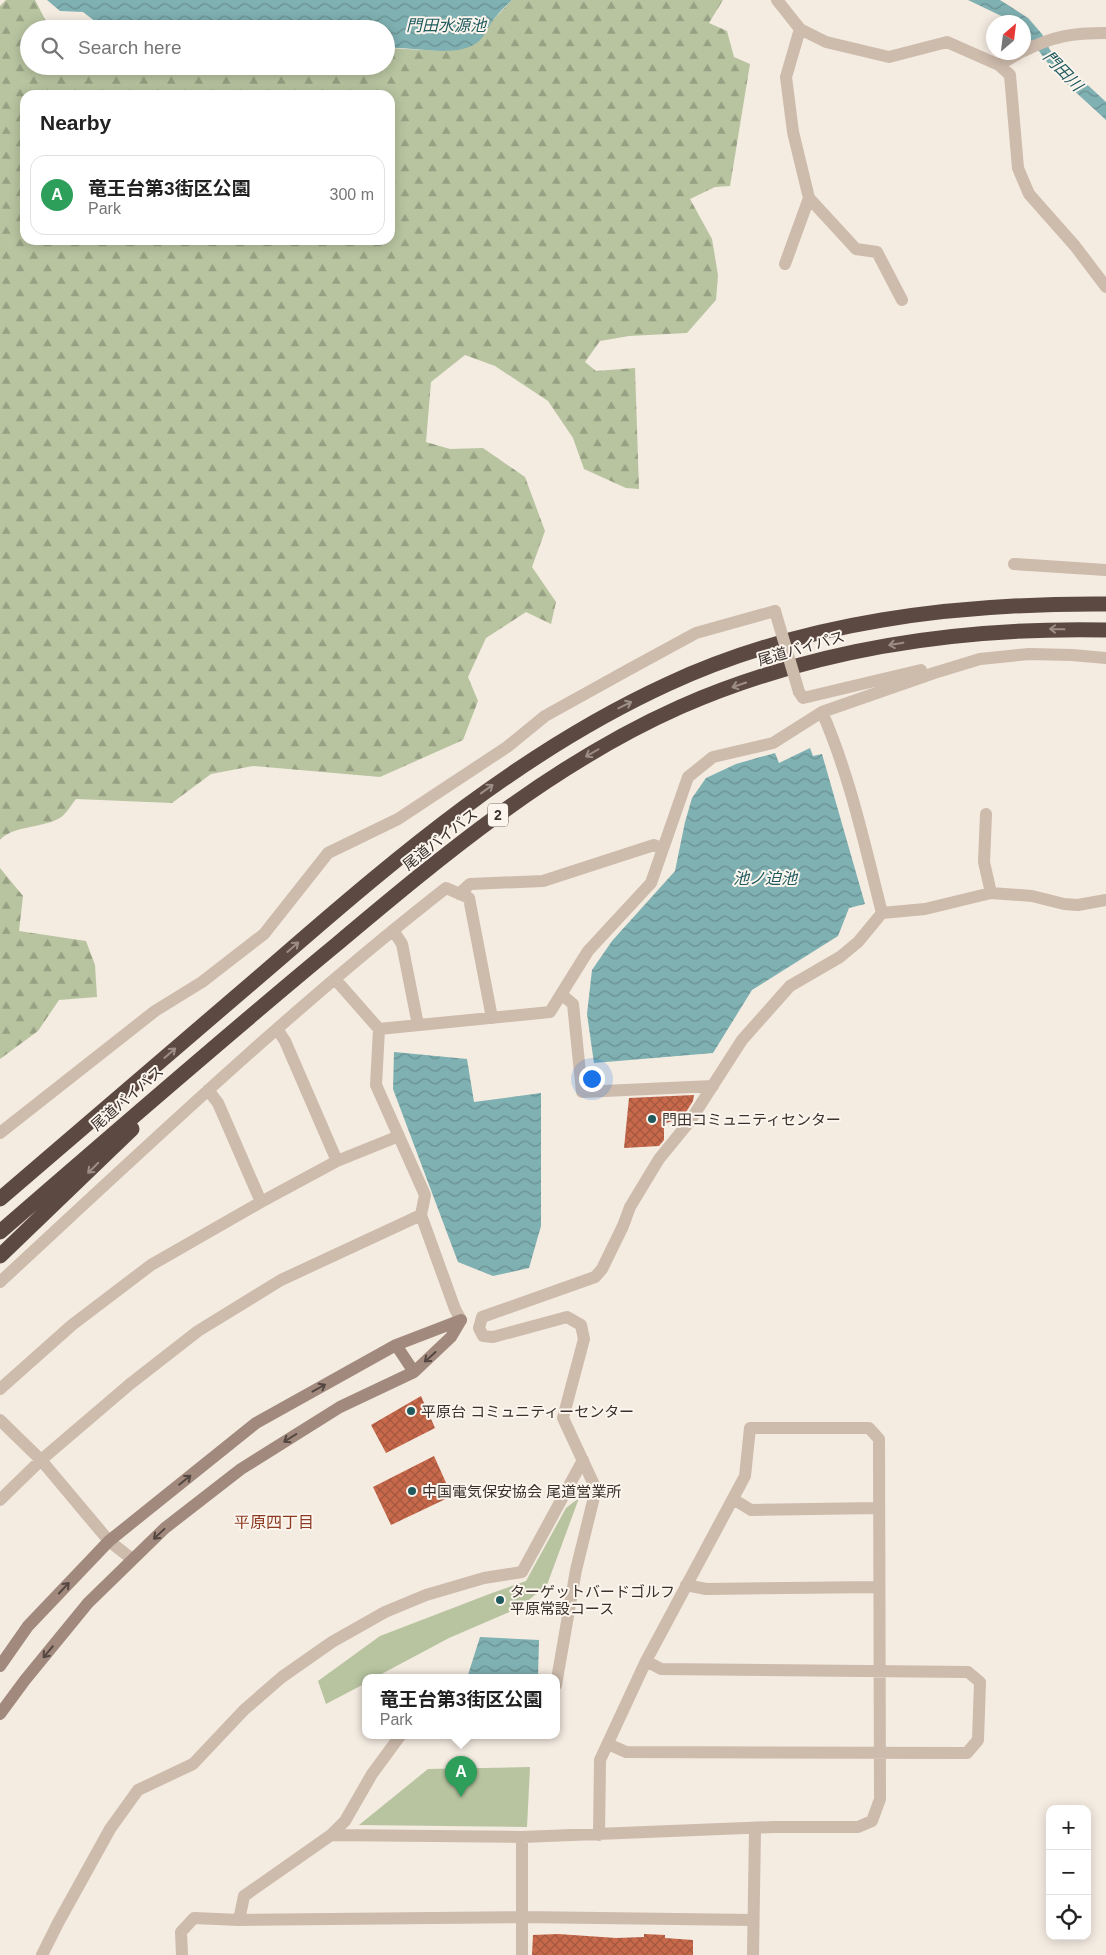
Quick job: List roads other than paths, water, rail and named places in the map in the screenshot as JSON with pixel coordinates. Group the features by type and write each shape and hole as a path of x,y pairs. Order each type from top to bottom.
{"highway":[{"name":"尾道バイパス","path":"0,1199 376,876 486,789 546,749 609,713 670,683 729,660 794,639 852,624 978,608 1049,604 1106,604"},
{"name":"尾道バイパス","path":"0,1232 227,1035 393,897 503,811 561,771 621,736 680,707 736,686 801,665 857,651 977,633 1048,629 1106,630"},
{"path":"0,1256 227,1035"},
{"path":"0,1190 58,1150"}],"street":[{"path":"777,0 800,29 826,42 889,57 947,42 999,65 1010,75 1018,168 1029,194 1075,246 1106,287"},
{"path":"800,29 786,77 793,132 808,198 856,249 877,252 902,300"},
{"path":"1031,48 1042,42 1075,33 1106,33"},
{"path":"999,65 1008,60"},
{"path":"785,264 808,198"},
{"path":"1014,564 1106,570"},
{"path":"0,1132 155,1011 202,982 264,934 328,853 398,819 507,747 545,716 696,633 775,611 799,692 803,698 927,668 934,673"},
{"path":"379,1029 550,1012 588,951 651,883 688,777 713,757 773,743 822,712 980,659 1029,654 1106,658"},
{"path":"822,712 833,736 857,816 882,913"},
{"path":"986,814 984,862 991,893"},
{"path":"459,894 470,884 543,881 654,845 662,848"},
{"path":"0,1282 277,1029 393,930 446,888 469,898 492,1018"},
{"path":"558,1674 576,1570 596,1489 563,1418 584,1338 581,1325 567,1317 493,1337 483,1336 479,1328 482,1317 595,1277 602,1269 630,1207 659,1158 690,1121 742,1040 790,986 840,957 858,942 882,913 925,909 991,893 1032,896 1064,904 1078,905 1106,900"},
{"path":"393,930 402,944 418,1025"},
{"path":"336,979 379,1029 376,1085 425,1195 421,1215 455,1309 461,1320"},
{"path":"561,994 573,1004 582,1092 713,1086"},
{"path":"277,1029 285,1041 337,1161"},
{"path":"208,1090 218,1103 261,1202"},
{"path":"0,1389 72,1325 151,1265 337,1161 399,1136"},
{"path":"0,1500 40,1460 130,1384 198,1331 281,1280 421,1215"},
{"path":"0,1666 28,1626 109,1541 256,1423 396,1344 461,1320"},
{"path":"0,1714 25,1680 88,1603 165,1528 241,1469 340,1407 414,1372 450,1337 461,1320"},
{"path":"396,1344 414,1372"},
{"path":"0,1420 40,1460 109,1541 132,1559"},
{"path":"331,1835 522,1837 599,1835 755,1829 773,1827 858,1827 872,1821 880,1798 879,1439 869,1428 750,1428 745,1476 646,1661 600,1760 599,1835"},
{"path":"42,1955 110,1829 138,1790 194,1764 244,1710 282,1677 332,1642 385,1612 434,1592 484,1578 522,1572 583,1460"},
{"path":"733,1499 751,1510 878,1508"},
{"path":"686,1585 706,1589 878,1588"},
{"path":"608,1744 626,1752 879,1754 967,1753 978,1740 980,1682 968,1672 661,1669 646,1661"},
{"path":"239,1920 244,1896 331,1835 345,1821 372,1774 398,1739"},
{"path":"753,1955 755,1829"},
{"path":"522,1837 522,1955"},
{"path":"182,1955 181,1932 194,1918 239,1920 522,1917 753,1920"}],"water":[{"name":"門田水源池","path":"47,0 512,0 491,23 478,42 469,47 446,51 395,48 395,20 93,20 83,12 60,11"},
{"path":"968,0 1000,0 1023,15 999,15"},
{"name":"門田川","path":"1031,21 1042,34 1050,50 1106,102 1106,120 1056,74 1031,40"},
{"name":"池ノ迫池","path":"810,748 813,756 822,754 865,904 849,908 838,936 752,990 713,1053 594,1063 587,1014 592,970 612,941 675,871 692,798 706,778 736,764 775,753 779,763"},
{"path":"394,1052 467,1059 474,1102 541,1093 541,1226 529,1268 493,1276 458,1262 393,1089"},
{"path":"480,1637 539,1640 538,1674 468,1674"}],"place":[{"name":"門田コミュニティセンター","path":"652,1119"},
{"name":"平原台 コミュニティーセンター","path":"411,1411"},
{"name":"中国電気保安協会 尾道営業所","path":"412,1491"},
{"name":"ターゲットバードゴルフ 平原常設コース","path":"500,1600"},
{"name":"竜王台第3街区公園","path":"461,1797"}],"district":[{"name":"平原四丁目","path":"274,1522"}]}
